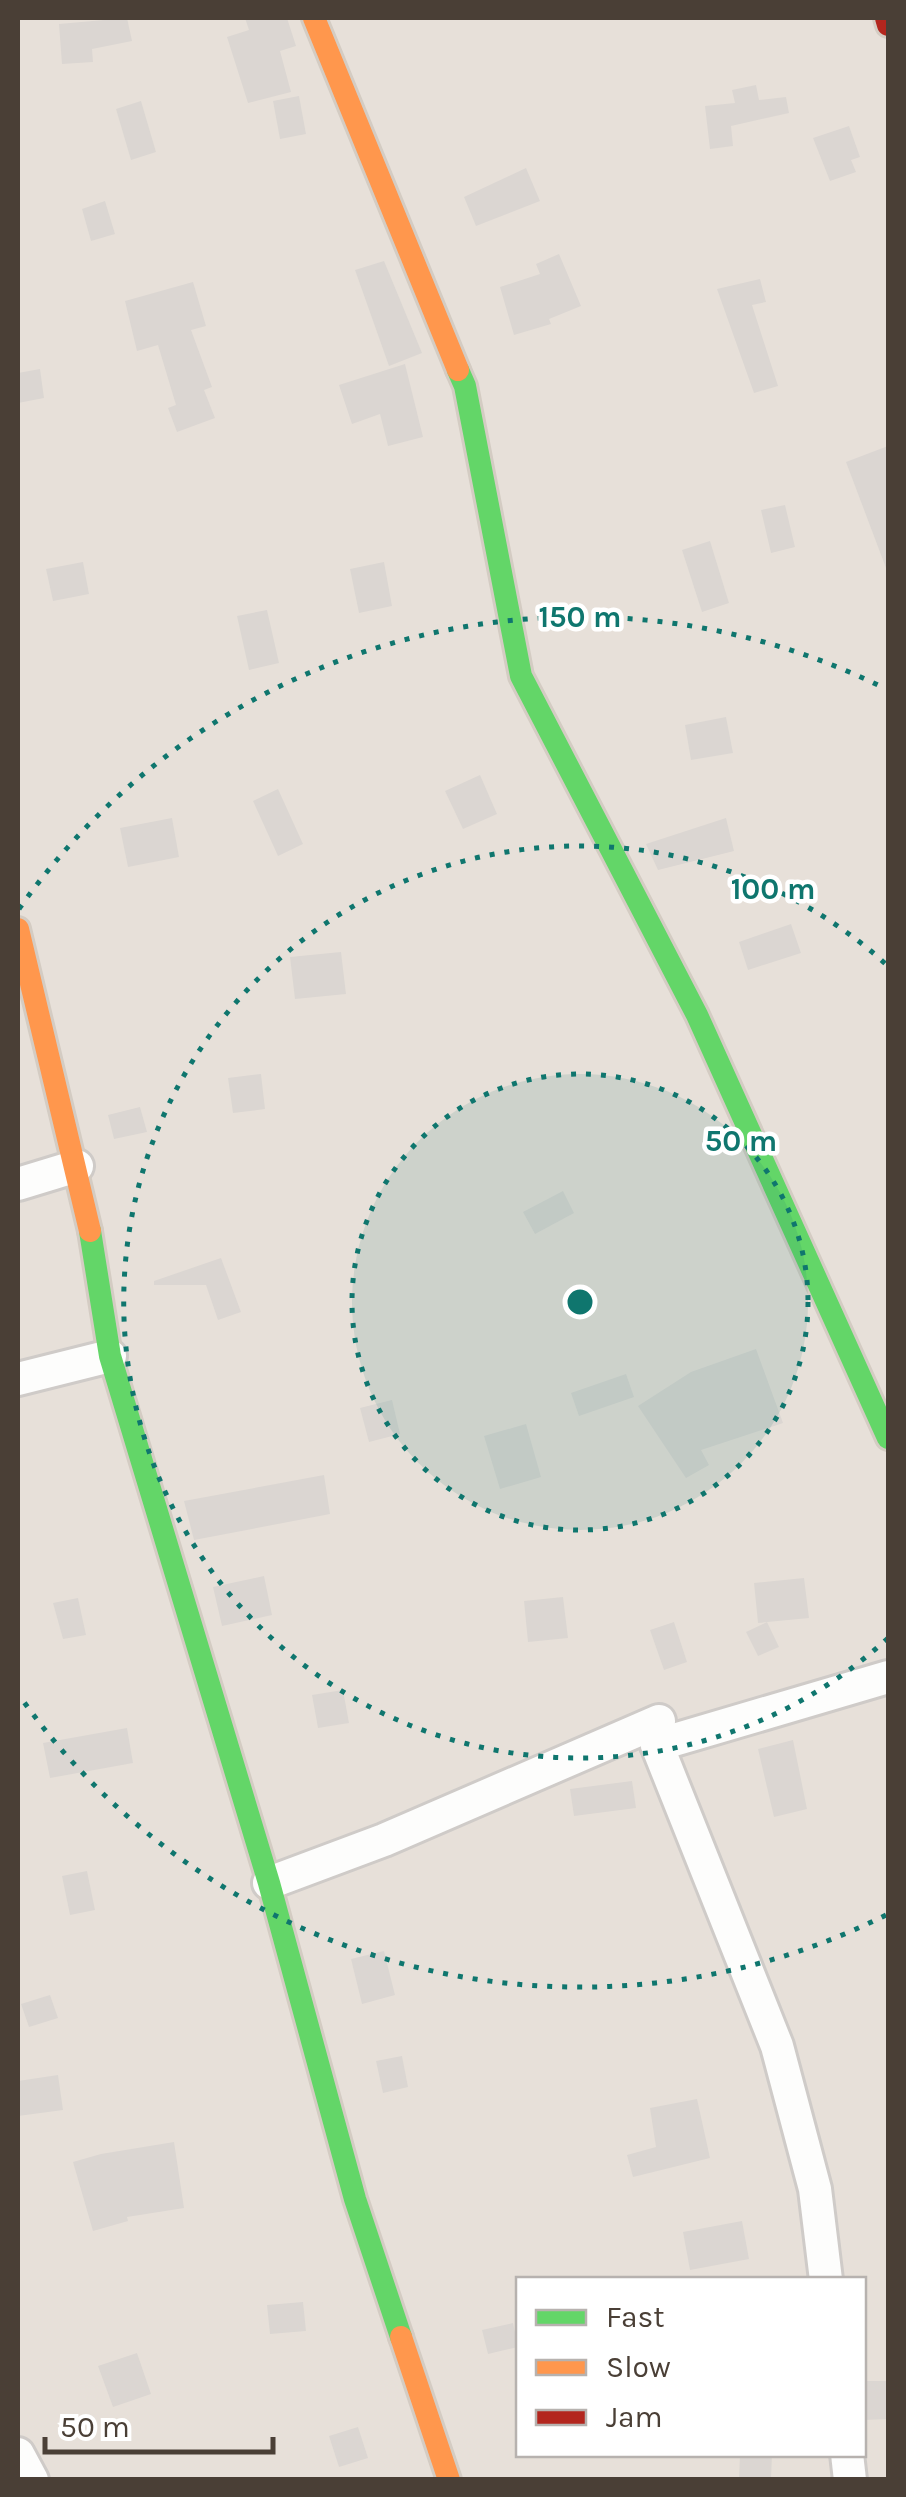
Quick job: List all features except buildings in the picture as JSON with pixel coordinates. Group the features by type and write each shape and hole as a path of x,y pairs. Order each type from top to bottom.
{"street":[{"path":"314,18 465,386 521,676 698,1015 888,1438"},
{"path":"886,18 888,25"},
{"path":"18,929 77,1166 110,1356 269,1883 355,2199 449,2480"},
{"path":"18,1184 77,1166"},
{"path":"18,1379 110,1356"},
{"path":"657,1746 888,1678"},
{"path":"269,1883 384,1840 659,1721 657,1746 777,2046 816,2190 826,2277"},
{"path":"18,2454 32,2480"}],"shaded area":[{"path":"18,18 888,18 888,2479 18,2479"}],"traffic: fast":[{"path":"458,370 465,386 521,676 697,1015 888,1438"},
{"path":"90,1231 110,1356 269,1883 355,2199 401,2337"}],"traffic: slow":[{"path":"314,18 458,370"},
{"path":"18,929 90,1231"},
{"path":"401,2337 449,2480"}],"traffic: jam":[{"path":"886,18 888,25"}]}
